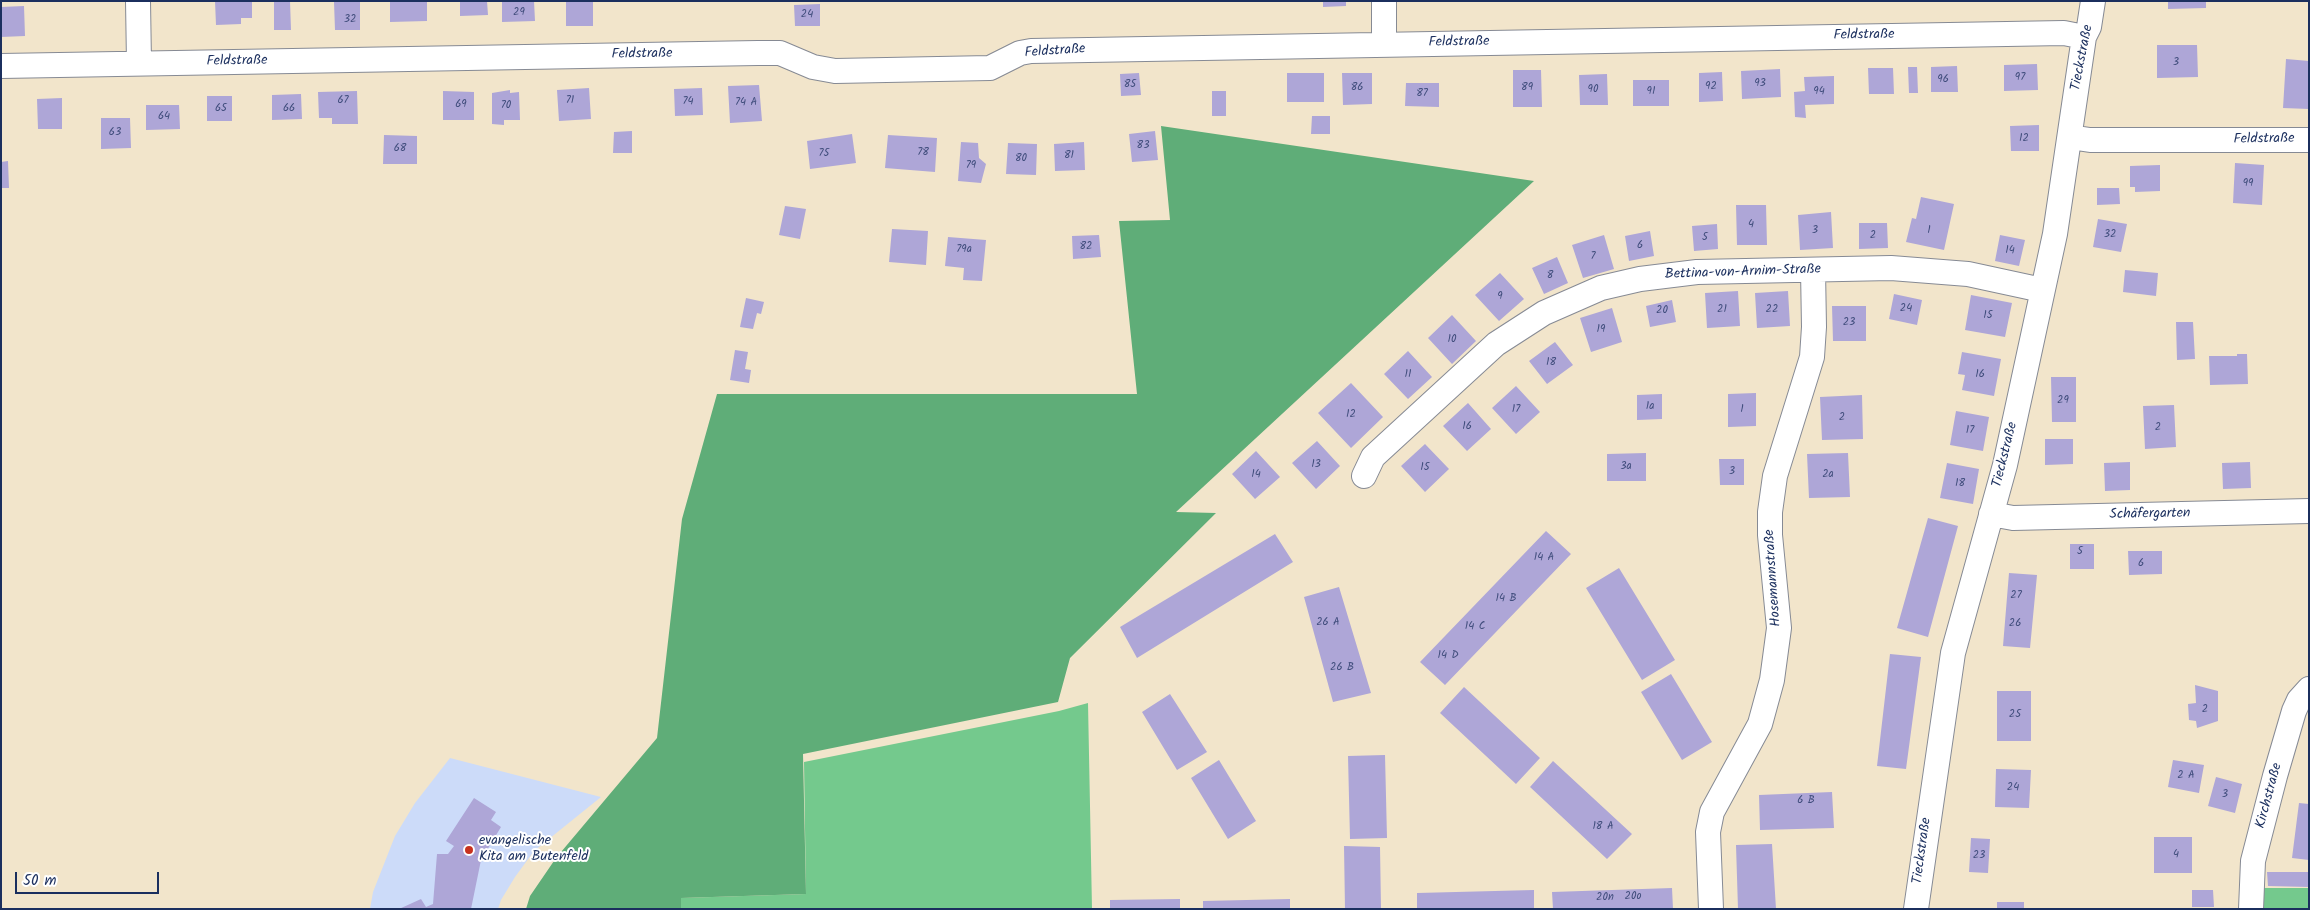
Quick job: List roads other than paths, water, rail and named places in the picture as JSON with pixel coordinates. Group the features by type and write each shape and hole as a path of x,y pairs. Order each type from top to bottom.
{"street":[{"path":"138,1 139,63"},
{"path":"1384,1 1384,45"},
{"name":"Tieckstraße","path":"1916,909 1953,653 2005,465 2061,201 2084,37 2089,27 2093,1"},
{"name":"Feldstraße","path":"1,66 758,52 780,53 813,68 835,71 990,68 1020,53 1032,51 2064,33 2084,37"},
{"name":"Feldstraße","path":"2070,137 2090,140 2309,140"},
{"name":"Bettina-von-Arnim-Straße","path":"1364,476 1372,458 1496,344 1544,314 1601,288 1669,274 1697,272 1927,269 1968,274 2042,290"},
{"name":"Hosemannstraße","path":"1711,909 1708,832 1712,812 1760,724 1772,680 1779,628 1770,535 1770,512 1775,476 1812,357 1814,270"},
{"name":"Schäfergarten","path":"1991,514 2013,518 2309,511"},
{"name":"Kirchstraße","path":"2251,909 2254,861 2268,801 2294,711 2299,700 2309,689"}],"place":[{"name":"evangelische Kita am Butenfeld","path":"469,850"}]}
